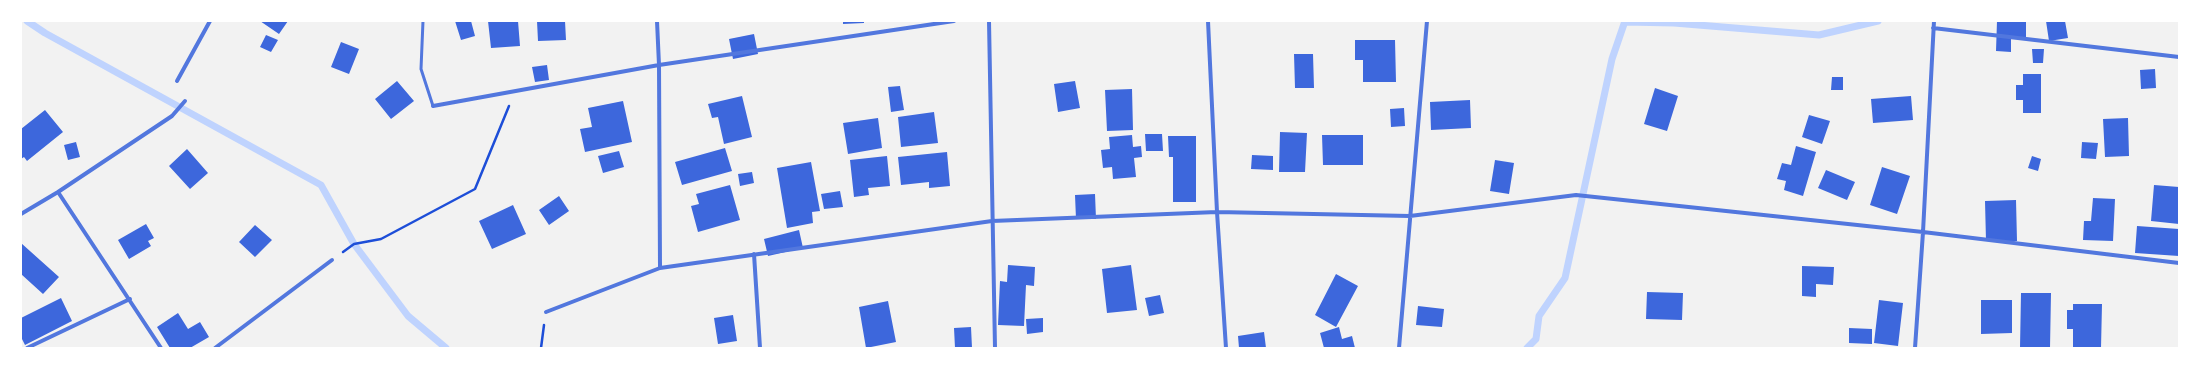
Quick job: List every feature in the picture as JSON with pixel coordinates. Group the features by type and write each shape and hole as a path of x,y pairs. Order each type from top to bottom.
{"street":[{"path":"177,81 210,21"},
{"path":"657,21 659,65 660,268"},
{"path":"433,106 659,65 954,21"},
{"path":"989,21 995,348"},
{"path":"1208,21 1217,212 1226,348"},
{"path":"1399,348 1427,21"},
{"path":"1915,348 1923,232 1934,21"},
{"path":"1934,28 2179,57"},
{"path":"21,214 58,192 172,116 185,101"},
{"path":"58,192 161,348"},
{"path":"546,312 660,268 992,221 1217,212 1410,216 1576,195 1923,232 2179,263"},
{"path":"754,254 760,348"},
{"path":"215,348 332,260"},
{"path":"27,348 130,299"}],"lane":[{"path":"423,21 421,69 433,106"}],"path":[{"path":"332,260 354,244 381,239 475,189 516,91"},
{"path":"541,348 546,312"}],"building":[{"path":"260,21 288,21 279,34"},
{"path":"455,21 471,21 475,36 461,40"},
{"path":"488,21 518,21 520,46 491,48"},
{"path":"537,21 565,21 566,40 538,41"},
{"path":"843,21 864,21 864,23 843,24"},
{"path":"1997,21 2026,21 2026,39 2011,39 2011,52 1996,51"},
{"path":"2046,21 2065,21 2068,38 2049,41"},
{"path":"754,34 758,54 733,59 729,39"},
{"path":"266,35 278,40 271,52 260,47"},
{"path":"1355,40 1395,40 1396,82 1363,82 1363,60 1355,60"},
{"path":"341,42 359,49 349,74 331,67"},
{"path":"2032,49 2044,49 2043,63 2033,63"},
{"path":"1294,54 1313,54 1314,88 1295,88"},
{"path":"547,65 549,80 535,82 532,67"},
{"path":"2155,69 2156,88 2141,89 2140,70"},
{"path":"2023,74 2041,74 2041,113 2023,113 2023,100 2016,100 2016,85 2023,85"},
{"path":"1832,77 1843,77 1843,90 1831,90"},
{"path":"397,81 414,101 391,119 375,99"},
{"path":"1075,81 1080,108 1058,112 1054,84"},
{"path":"900,86 904,110 891,112 888,87"},
{"path":"1655,88 1678,96 1667,131 1644,124"},
{"path":"1132,89 1133,130 1107,131 1105,90"},
{"path":"742,96 752,137 724,144 718,117 712,118 708,104"},
{"path":"1911,96 1913,120 1873,123 1871,99"},
{"path":"1470,100 1471,128 1431,130 1430,102"},
{"path":"623,101 632,142 585,152 580,129 592,127 588,108"},
{"path":"1404,108 1405,126 1391,127 1390,109"},
{"path":"45,110 63,132 27,161 24,157 21,159 21,129"},
{"path":"934,112 938,143 901,147 898,117"},
{"path":"1809,115 1830,121 1822,144 1802,137"},
{"path":"878,118 882,148 848,154 843,123"},
{"path":"2128,118 2129,156 2105,157 2103,119"},
{"path":"1280,132 1307,133 1305,172 1279,172"},
{"path":"1145,134 1162,134 1163,151 1146,151"},
{"path":"1132,135 1133,147 1141,146 1142,157 1134,158 1136,177 1113,179 1112,167 1103,168 1101,150 1110,149 1109,137"},
{"path":"1322,135 1363,135 1363,165 1323,165"},
{"path":"1168,136 1196,136 1196,202 1173,202 1173,157 1169,157"},
{"path":"76,142 80,157 68,160 64,145"},
{"path":"2082,142 2098,143 2096,159 2081,158"},
{"path":"1796,146 1816,152 1803,196 1784,190 1786,181 1777,179 1782,163 1791,165"},
{"path":"725,148 732,171 682,185 675,162"},
{"path":"187,149 208,173 190,189 169,166"},
{"path":"619,151 624,167 603,173 598,156"},
{"path":"947,152 950,186 929,188 929,182 901,185 898,157"},
{"path":"1252,155 1273,156 1273,170 1251,169"},
{"path":"887,156 890,186 868,188 869,195 854,197 850,160"},
{"path":"2032,156 2041,159 2038,171 2028,168"},
{"path":"1495,160 1514,163 1509,194 1490,191"},
{"path":"811,162 820,211 812,212 813,223 787,228 777,168"},
{"path":"1882,167 1910,176 1897,214 1870,205"},
{"path":"1826,170 1855,182 1847,200 1818,188"},
{"path":"752,172 754,183 740,186 738,174"},
{"path":"730,185 740,220 698,232 691,206 699,204 696,194"},
{"path":"2154,185 2179,187 2179,224 2151,221"},
{"path":"840,191 843,207 824,209 821,194"},
{"path":"1095,194 1096,219 1076,219 1075,195"},
{"path":"559,196 569,211 549,225 539,210"},
{"path":"2093,198 2115,199 2113,241 2083,240 2084,221 2091,221"},
{"path":"2016,200 2017,241 1986,241 1985,201"},
{"path":"513,205 526,234 492,249 479,221"},
{"path":"146,224 154,238 148,241 151,246 129,259 118,240"},
{"path":"255,225 272,240 255,257 239,242"},
{"path":"2137,226 2179,229 2179,256 2135,253"},
{"path":"799,230 803,248 768,256 764,239"},
{"path":"21,243 59,277 43,294 21,274"},
{"path":"1008,265 1035,267 1034,286 1026,285 1024,326 998,325 1000,281 1007,282"},
{"path":"1131,265 1137,310 1107,313 1102,269"},
{"path":"1802,266 1834,267 1833,285 1816,284 1816,297 1802,296"},
{"path":"1336,274 1358,286 1336,327 1315,315"},
{"path":"1647,292 1683,293 1682,320 1646,319"},
{"path":"2021,293 2051,293 2050,348 2020,348"},
{"path":"1160,295 1164,313 1149,316 1145,298"},
{"path":"61,298 72,321 25,345 21,337 21,318"},
{"path":"1879,300 1903,303 1898,346 1874,343"},
{"path":"1981,300 2012,300 2012,333 1981,334"},
{"path":"888,301 896,342 866,348 859,307"},
{"path":"2073,304 2102,304 2101,348 2073,348 2073,329 2067,329 2067,310 2073,310"},
{"path":"1418,306 1444,309 1442,327 1416,325"},
{"path":"178,313 188,329 200,322 209,337 190,348 170,348 157,327"},
{"path":"733,315 737,341 718,344 714,318"},
{"path":"1043,318 1043,332 1027,334 1026,319"},
{"path":"971,327 972,348 955,348 954,328"},
{"path":"1339,327 1342,339 1352,336 1355,348 1324,348 1320,333"},
{"path":"1849,328 1872,329 1872,344 1849,343"},
{"path":"1264,332 1266,348 1239,348 1238,336"}],"waterway":[{"path":"27,21 45,33 321,185 354,244 408,316 446,348"},
{"path":"1527,348 1536,339 1539,316 1565,278 1612,59 1625,21"},
{"path":"1626,22 1674,23 1819,35 1878,21"}]}
